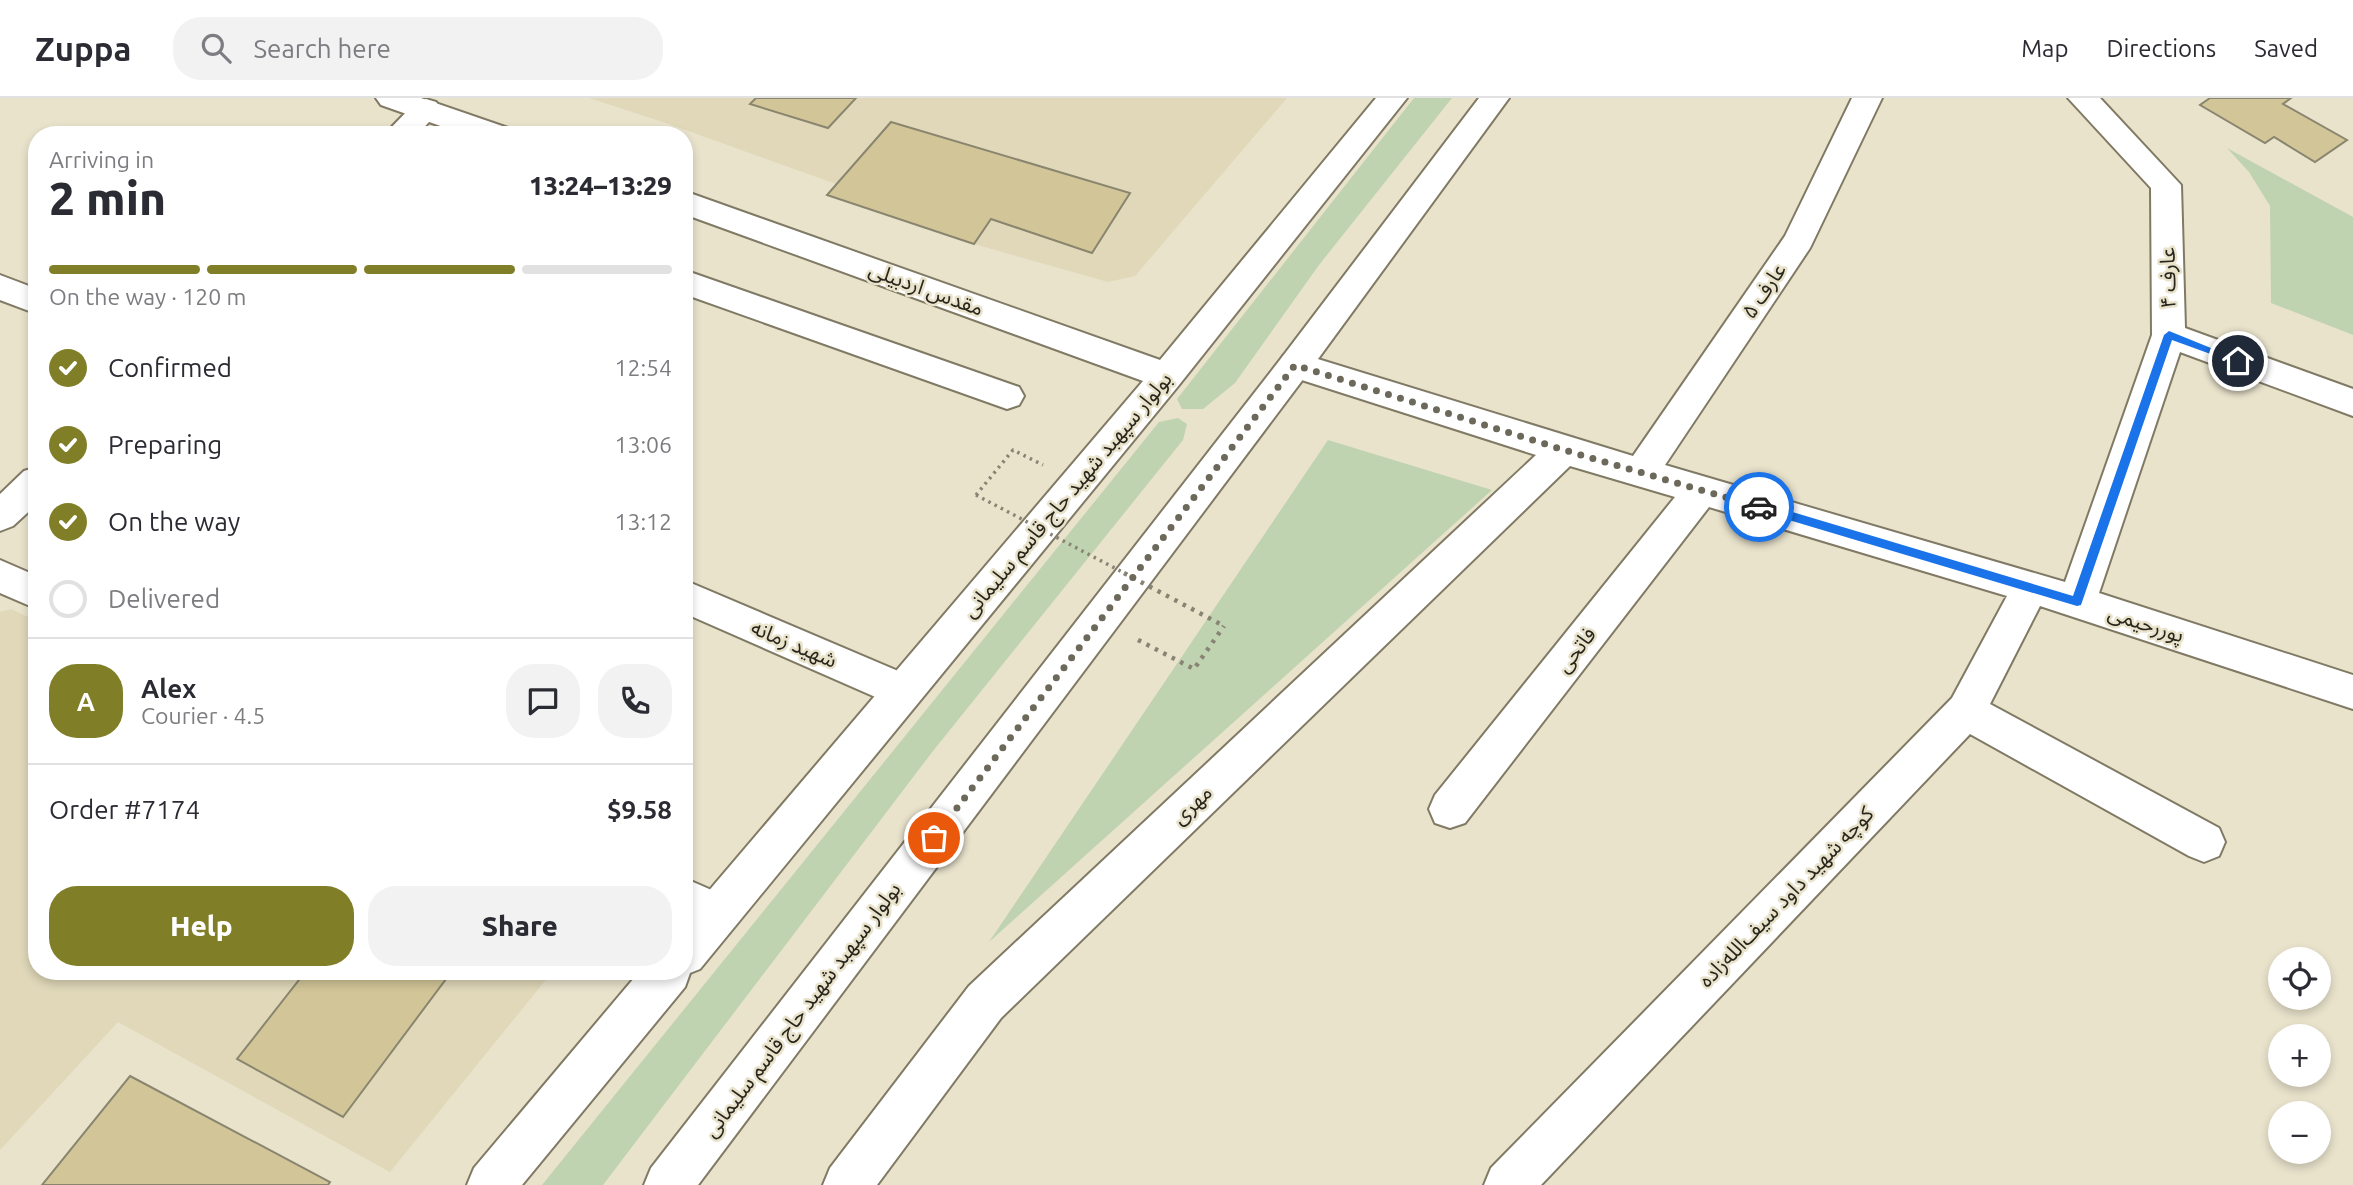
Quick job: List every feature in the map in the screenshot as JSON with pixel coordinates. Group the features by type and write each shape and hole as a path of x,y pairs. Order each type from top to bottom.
{"street":[{"path":"391,98 472,126"},
{"name":"بولوار سپهبد شهید حاج قاسم سلیمانی","path":"693,929 701,906 903,691 1167,376 1392,98"},
{"name":"بولوار سپهبد شهید حاج قاسم سلیمانی","path":"668,1185 1295,365 1494,98"},
{"name":"عارف ۵","path":"1641,472 1799,240 1867,98"},
{"name":"عارف ۴","path":"2077,602 2169,335 2166,185 2083,98"},
{"path":"408,126 426,109"},
{"name":"مقدس اردبیلی","path":"693,205 1167,376"},
{"path":"693,285 1007,396"},
{"path":"0,287 28,298"},
{"path":"2169,335 2353,403"},
{"name":"پوررحیمی","path":"1295,365 1564,450 2031,587 2353,692"},
{"name":"مهری","path":"847,1185 985,1002 1564,450"},
{"path":"0,516 28,490"},
{"name":"فاتحی","path":"1450,809 1702,490"},
{"path":"0,576 28,589"},
{"name":"کوچه شهید داود سیف‌الله‌زاده","path":"1508,1185 1966,711 2031,587"},
{"name":"شهید زمانه","path":"693,600 903,691"},
{"path":"1966,711 2204,842"},
{"path":"491,1185 662,980"}],"path":[{"path":"1013,450 976,495 1224,626 1194,669 1100,621"}],"shaded area":[{"path":"589,98 756,98 751,104 828,128 856,98 1287,98 1135,276 1108,282 974,244 827,195 836,184 693,133 693,126 669,124"},
{"path":"11,609 28,617 28,980 546,980 390,1172 118,1022 0,1150 0,612"}],"green space":[{"path":"1414,98 1452,98 1319,265 1235,383 1203,409 1182,409 1177,399"},
{"path":"2227,148 2353,217 2353,335 2271,303 2270,206 2249,172"},
{"path":"1178,418 1187,424 1183,440 933,751 603,1185 542,1185 1159,422"},
{"path":"1328,440 1492,490 989,942"}],"building":[{"path":"756,98 856,98 828,128 750,104"},
{"path":"2210,98 2291,98 2283,104 2347,140 2315,162 2274,137 2265,143 2200,105"},
{"path":"891,122 1130,193 1092,253 991,219 974,244 827,195"},
{"path":"299,980 445,980 343,1117 237,1059"},
{"path":"130,1076 330,1182 328,1185 42,1185"}],"way so far":[{"path":"934,838 1295,365 1564,450 1759,507"}],"route":[{"path":"1759,507 2077,602 2169,335 2238,361"}]}
